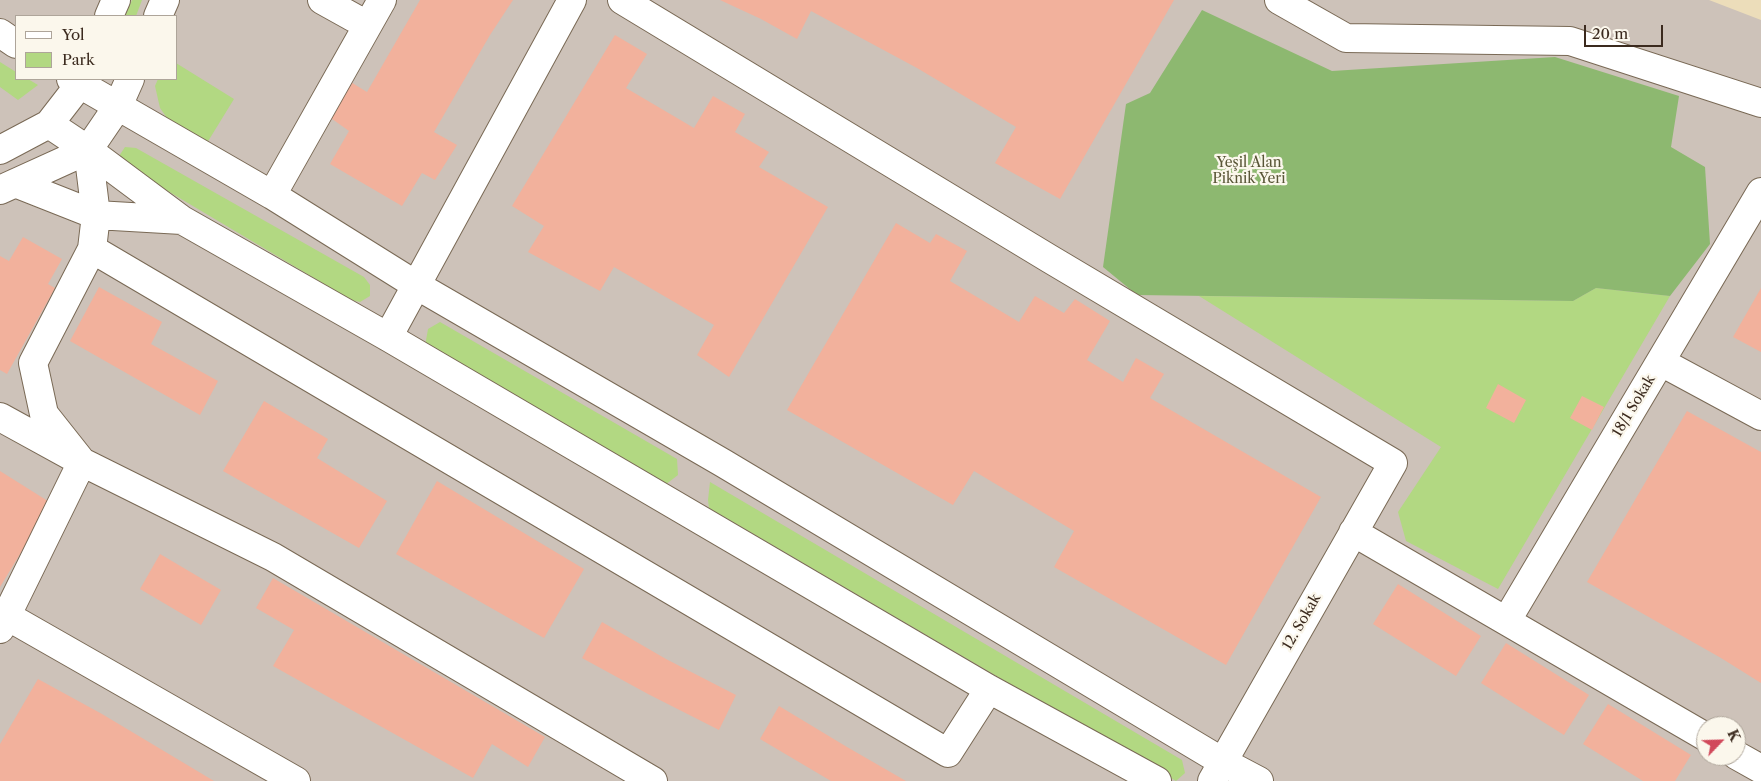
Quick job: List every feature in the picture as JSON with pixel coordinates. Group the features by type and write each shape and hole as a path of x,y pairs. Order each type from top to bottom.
{"lane":[{"path":"109,15 116,0"},
{"path":"158,15 165,0"},
{"path":"322,0 367,25"},
{"path":"272,195 382,0"},
{"path":"388,337 572,0"},
{"name":"12. Sokak","path":"622,0 1050,259 1393,463 1217,771"},
{"path":"1279,0 1346,38 1570,41 1761,103"},
{"path":"0,33 15,43"},
{"path":"8,186 88,150 118,106 130,80"},
{"path":"0,150 48,124 78,81 272,195 416,285 732,468 1217,771 1259,781"},
{"path":"48,124 88,150 182,220 388,337 990,689 1157,781"},
{"path":"82,462 44,414 33,363 92,249 96,215 88,150"},
{"path":"8,186 96,215 182,220"},
{"name":"18/1 Sokak","path":"1507,620 1761,192"},
{"path":"92,249 948,753 990,689"},
{"path":"1661,362 1761,416"},
{"path":"0,417 82,462 273,557 653,781"},
{"path":"82,462 4,623 296,781"},
{"path":"1354,532 1696,731"},
{"path":"1746,761 1761,769"}],"shaded area":[{"path":"0,0 1709,0 1761,20 1761,781 0,781"}],"green space":[{"path":"132,0 142,0 136,15 125,15"},
{"name":"Yeşil Alan Piknik Yeri","path":"1202,10 1332,71 1555,57 1679,96 1671,147 1705,167 1710,244 1670,296 1596,288 1573,301 1137,295 1103,267 1126,104 1150,93"},
{"path":"0,62 15,71 15,80 30,80 38,85 18,100 0,87"},
{"path":"178,64 234,99 207,143 178,129 167,118 160,108 155,86 158,80 178,80"},
{"path":"125,147 136,148 364,277 370,285 370,296 360,302 351,300 124,165 119,156"},
{"path":"1596,288 1670,296 1498,589 1406,541 1398,512 1441,447 1199,296 1573,301"},
{"path":"440,322 677,459 678,475 665,485 425,346 428,329"},
{"path":"710,482 1182,760 1185,773 1176,781 709,508"}],"building":[{"path":"420,0 513,0 490,35 434,132 457,145 435,180 422,173 402,206 330,164 349,131 328,116 349,81 367,92"},
{"path":"720,0 1174,0 1060,199 995,163 1016,127 917,68 811,11 797,39 761,19"},
{"path":"615,35 647,54 626,88 694,128 713,96 745,114 735,132 769,152 759,167 828,207 729,377 697,355 714,325 614,267 600,291 528,252 544,226 512,206"},
{"path":"896,223 930,243 936,234 967,251 950,281 1019,322 1035,296 1064,313 1075,299 1110,321 1087,360 1123,382 1136,358 1164,374 1150,398 1321,497 1226,665 1054,567 1074,531 974,471 953,505 787,410"},
{"path":"23,237 62,259 48,284 55,288 7,374 0,370 0,256 9,261"},
{"path":"99,287 162,322 151,344 218,381 200,415 70,341"},
{"path":"1761,288 1761,352 1733,337"},
{"path":"1498,384 1526,400 1514,423 1486,408"},
{"path":"1582,396 1604,407 1592,430 1570,418"},
{"path":"264,401 328,439 317,458 387,501 359,548 223,471"},
{"path":"1687,411 1761,452 1761,683 1721,658 1587,582"},
{"path":"0,471 51,503 0,587"},
{"path":"437,481 584,569 544,638 396,554"},
{"path":"160,554 221,590 201,625 140,589"},
{"path":"273,578 545,737 528,767 492,744 473,778 273,666 294,630 256,608"},
{"path":"1398,584 1481,636 1456,676 1373,624"},
{"path":"602,622 666,659 736,695 719,730 582,658"},
{"path":"1506,643 1589,695 1564,735 1481,683"},
{"path":"38,679 102,714 214,781 0,781 0,744"},
{"path":"1608,704 1691,755 1675,781 1643,781 1583,744"},
{"path":"779,706 906,781 831,781 760,739"}]}
